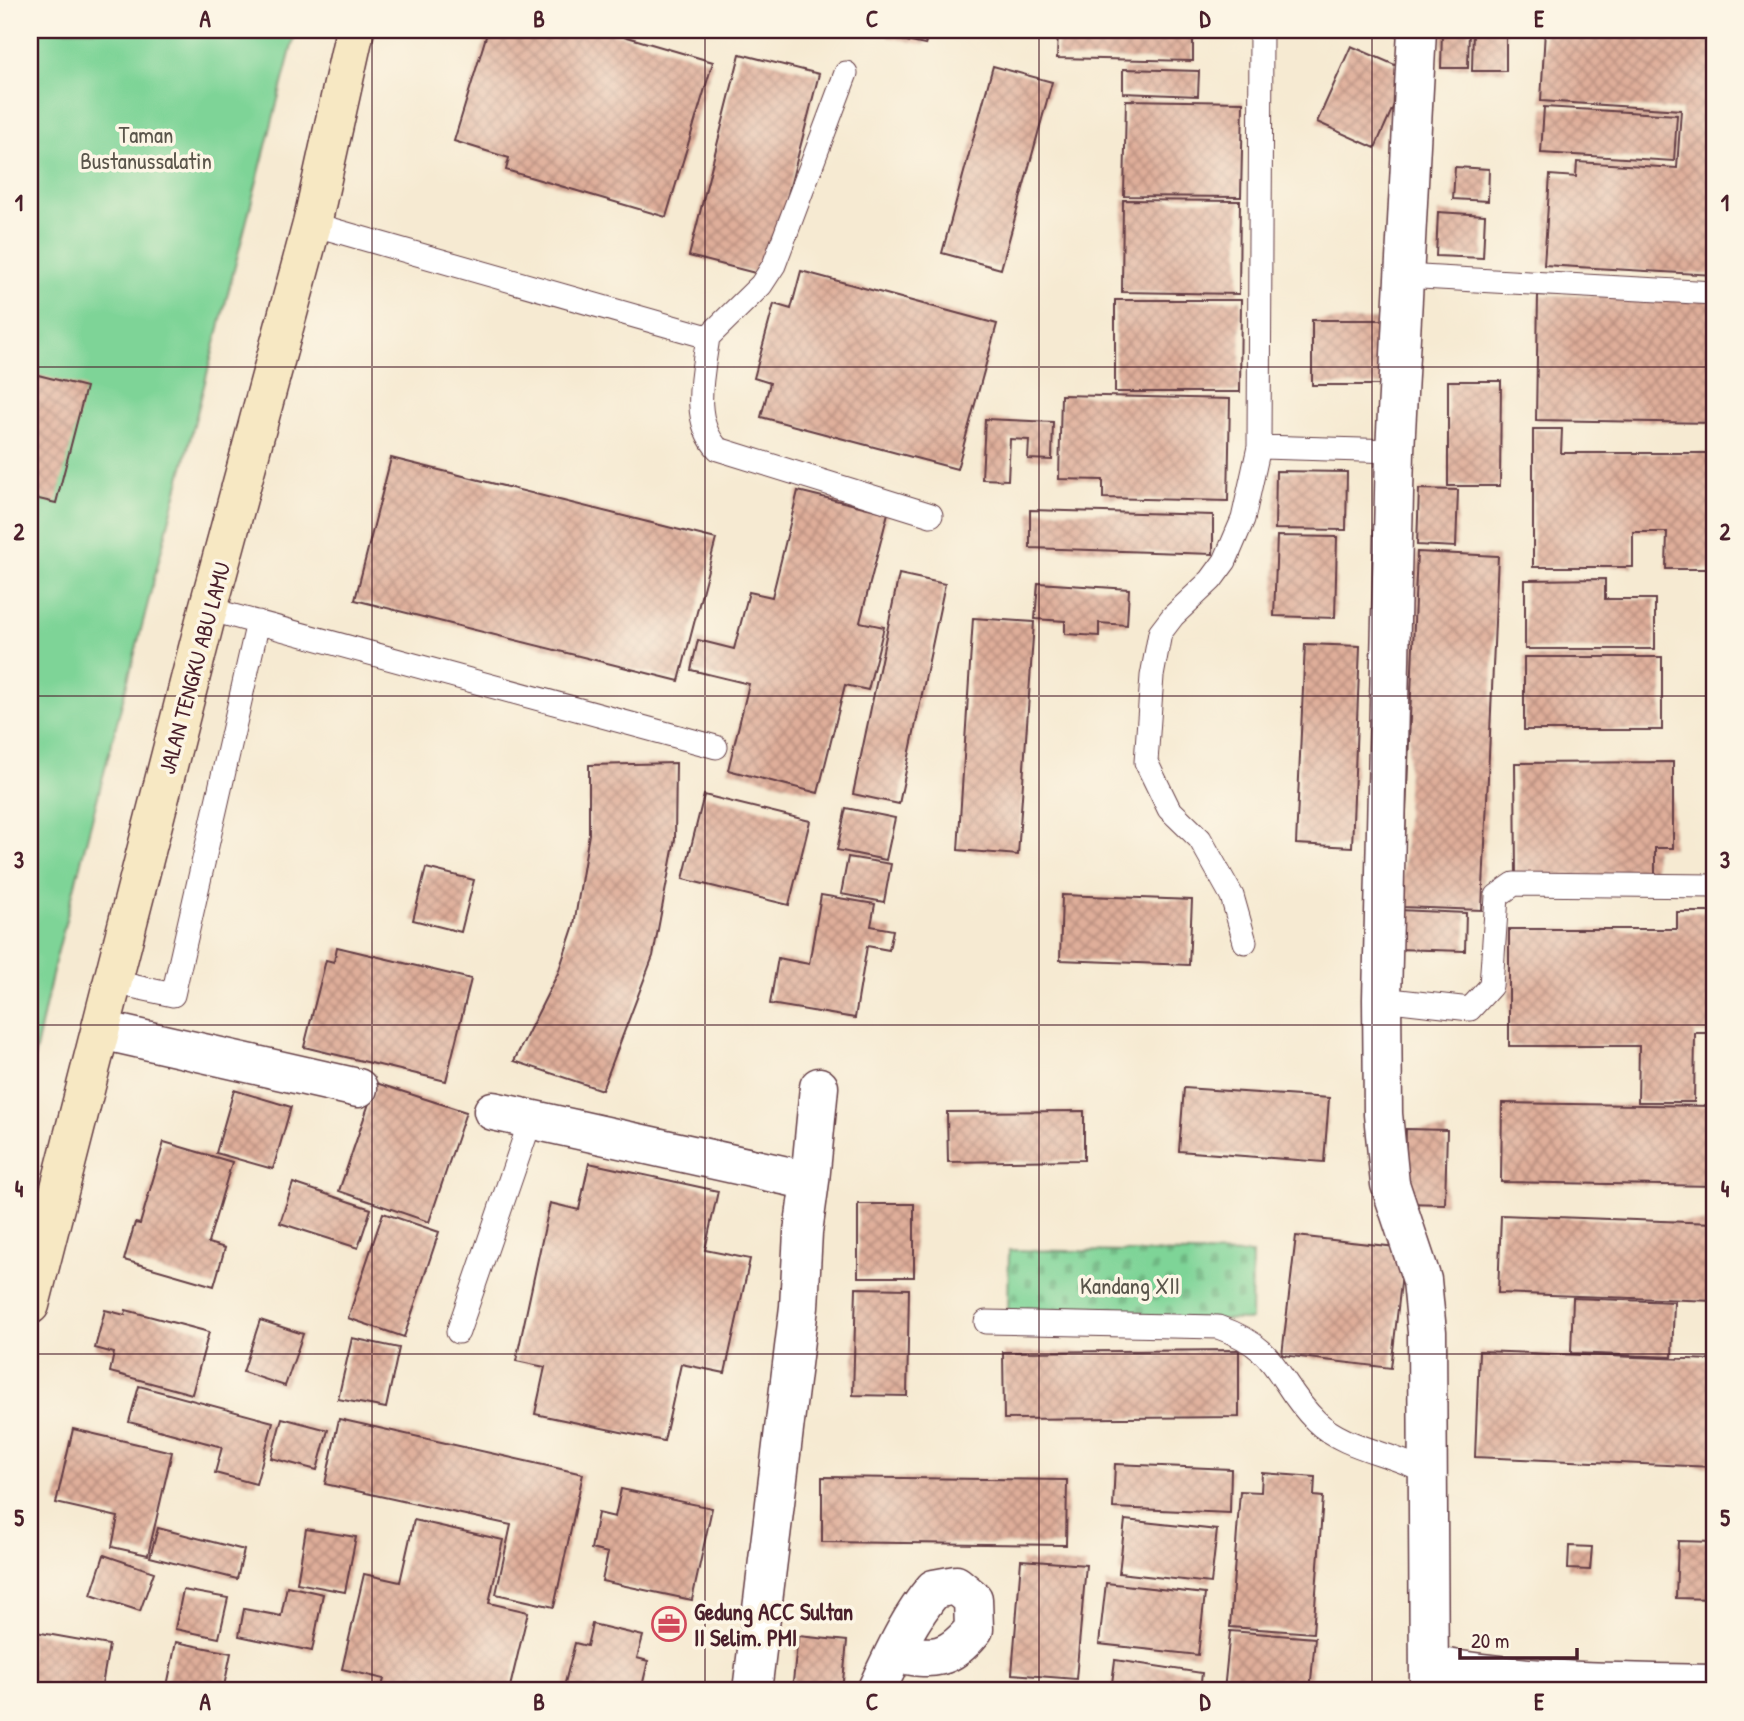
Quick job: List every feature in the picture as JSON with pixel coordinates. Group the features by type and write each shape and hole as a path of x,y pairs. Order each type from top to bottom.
{"street":[{"name":"JALAN TENGKU ABU LAMU","path":"30,1306 208,609 312,224 355,30"},
{"path":"1417,30 1395,451 1382,999 1383,1114 1390,1184 1422,1280 1427,1332 1429,1678 1490,1675 1560,1682 1714,1684"},
{"path":"101,1030 358,1088"},
{"path":"752,1691 799,1307 803,1232 819,1087"},
{"path":"493,1111 810,1181"},
{"path":"876,1691 894,1653"}],"lane":[{"path":"1245,942 1232,896 1200,839 1169,809 1146,761 1152,676 1160,633 1172,617 1212,580 1225,561 1243,519 1259,447 1261,30"},
{"path":"846,73 774,265 761,285 708,337 701,390 701,420 709,440 718,449 930,515"},
{"path":"312,224 708,337"},
{"path":"1403,276 1714,293"},
{"path":"1259,447 1395,451"},
{"path":"208,609 716,747"},
{"path":"113,982 173,995 258,622"},
{"path":"1382,999 1470,1009 1491,986 1497,896 1514,884 1714,886"},
{"path":"457,1332 531,1119"},
{"path":"986,1322 1218,1327 1242,1335 1268,1355 1317,1422 1348,1441 1409,1462 1427,1472"}],"green space":[{"name":"Taman Bustanussalatin","path":"30,30 296,30 54,966 30,1077"},
{"name":"Kandang XII","path":"1009,1250 1252,1254 1251,1320 1008,1316"}],"building":[{"path":"488,30 603,30 713,62 666,217 506,170 509,158 454,141"},
{"path":"889,30 929,30 925,45 888,37"},
{"path":"1058,30 1193,30 1193,61 1057,58"},
{"path":"1442,30 1469,30 1468,68 1441,68"},
{"path":"1473,30 1506,30 1506,71 1472,71"},
{"path":"1545,30 1714,38 1714,275 1544,265 1550,175 1576,177 1577,162 1677,168 1681,110 1541,101"},
{"path":"1351,46 1409,71 1375,148 1317,122"},
{"path":"740,54 819,74 767,276 689,256"},
{"path":"993,66 1052,82 1001,269 942,253"},
{"path":"1123,69 1199,71 1198,96 1123,93"},
{"path":"1126,100 1243,102 1241,197 1124,196"},
{"path":"1544,107 1677,115 1674,161 1541,153"},
{"path":"1455,167 1489,169 1488,201 1453,199"},
{"path":"1123,200 1240,201 1239,294 1122,292"},
{"path":"1438,212 1485,215 1483,258 1436,256"},
{"path":"801,271 997,324 957,469 761,417 770,383 754,378 774,304 791,309"},
{"path":"1538,295 1714,298 1714,423 1536,420"},
{"path":"1115,300 1241,300 1240,392 1115,392"},
{"path":"1312,320 1394,320 1394,385 1312,385"},
{"path":"30,373 86,387 56,503 30,497"},
{"path":"1448,381 1501,381 1500,486 1448,486"},
{"path":"1061,395 1230,399 1228,501 1103,498 1103,480 1059,479"},
{"path":"985,419 1053,422 1052,460 1028,459 1029,440 1010,439 1008,480 982,479"},
{"path":"1533,429 1562,429 1561,453 1714,453 1714,569 1666,569 1667,532 1633,532 1633,567 1533,567"},
{"path":"391,458 716,539 679,681 355,600"},
{"path":"1276,471 1347,472 1346,530 1275,529"},
{"path":"1419,489 1458,490 1456,547 1417,545"},
{"path":"798,491 888,513 860,622 884,627 868,690 845,685 818,793 728,770 749,684 691,670 698,640 734,649 749,592 772,597"},
{"path":"1030,510 1213,515 1213,554 1030,548"},
{"path":"1277,536 1337,537 1335,618 1274,616"},
{"path":"1417,552 1498,556 1482,910 1402,907"},
{"path":"899,574 945,584 899,804 853,794"},
{"path":"1605,579 1605,599 1655,599 1655,649 1525,649 1525,580"},
{"path":"1038,583 1129,589 1127,625 1099,623 1099,636 1065,634 1065,621 1035,619"},
{"path":"973,618 1034,622 1018,855 958,850"},
{"path":"1305,644 1360,646 1352,847 1296,844"},
{"path":"1524,657 1662,657 1662,730 1524,730"},
{"path":"1673,762 1673,848 1655,848 1655,876 1516,876 1515,763"},
{"path":"676,763 675,839 653,956 602,1090 514,1061 558,973 574,925 589,834 589,765"},
{"path":"704,795 810,821 789,905 683,879"},
{"path":"846,808 895,818 886,860 837,850"},
{"path":"848,857 891,864 884,902 841,894"},
{"path":"426,868 474,880 461,932 413,920"},
{"path":"821,895 875,904 871,926 893,930 889,950 867,946 855,1018 770,1004 778,958 809,964"},
{"path":"1062,895 1192,900 1189,965 1060,960"},
{"path":"1398,910 1466,913 1465,951 1396,949"},
{"path":"1677,912 1714,912 1714,1033 1695,1033 1694,1102 1638,1102 1639,1046 1509,1046 1509,929 1677,929"},
{"path":"337,947 471,979 446,1081 304,1047 326,960 334,962"},
{"path":"376,1083 466,1112 429,1222 339,1191"},
{"path":"1184,1088 1329,1098 1324,1162 1179,1151"},
{"path":"234,1090 291,1107 273,1169 216,1153"},
{"path":"1502,1103 1714,1106 1714,1186 1501,1182"},
{"path":"1084,1111 1084,1160 948,1162 947,1112"},
{"path":"1406,1129 1447,1130 1445,1204 1404,1203"},
{"path":"164,1142 232,1162 208,1243 225,1248 214,1286 124,1260 135,1223 140,1224"},
{"path":"589,1163 718,1191 705,1250 750,1259 725,1373 681,1364 664,1441 535,1414 545,1367 516,1361 550,1203 579,1210"},
{"path":"293,1183 371,1209 358,1248 280,1223"},
{"path":"858,1204 914,1204 914,1277 858,1277"},
{"path":"383,1213 439,1232 404,1337 348,1318"},
{"path":"1501,1215 1714,1223 1714,1301 1498,1293"},
{"path":"1296,1236 1405,1248 1391,1368 1282,1355"},
{"path":"856,1288 909,1289 907,1396 853,1395"},
{"path":"1573,1298 1674,1302 1672,1357 1571,1353"},
{"path":"105,1310 125,1315 126,1310 209,1332 192,1394 110,1372 114,1353 95,1348"},
{"path":"260,1320 303,1334 285,1386 243,1372"},
{"path":"352,1338 399,1348 386,1408 338,1399"},
{"path":"1239,1350 1239,1417 1004,1419 1003,1352"},
{"path":"1479,1351 1714,1360 1714,1467 1475,1457"},
{"path":"139,1386 273,1422 256,1484 215,1473 222,1447 129,1422"},
{"path":"282,1418 328,1430 317,1470 271,1458"},
{"path":"339,1419 583,1474 554,1607 496,1594 511,1525 325,1484"},
{"path":"73,1429 172,1452 148,1555 112,1547 118,1517 56,1503"},
{"path":"1115,1464 1231,1469 1230,1513 1113,1508"},
{"path":"1262,1473 1315,1477 1314,1496 1323,1497 1313,1633 1230,1627 1240,1491 1261,1492"},
{"path":"822,1477 1067,1480 1066,1545 822,1542"},
{"path":"621,1489 712,1508 692,1600 602,1581 608,1553 591,1549 598,1513 615,1517"},
{"path":"414,1520 503,1540 489,1603 528,1612 509,1691 381,1691 384,1679 342,1669 364,1574 400,1582"},
{"path":"1125,1520 1217,1530 1211,1583 1119,1573"},
{"path":"158,1528 244,1550 237,1579 150,1557"},
{"path":"306,1529 356,1537 345,1592 297,1583"},
{"path":"1678,1541 1714,1542 1714,1599 1676,1598"},
{"path":"1569,1546 1592,1547 1590,1570 1568,1569"},
{"path":"104,1555 154,1572 140,1611 91,1595"},
{"path":"1021,1560 1086,1565 1076,1679 1012,1674"},
{"path":"1106,1583 1205,1594 1198,1655 1099,1644"},
{"path":"287,1586 323,1594 312,1651 239,1636 244,1609 281,1616"},
{"path":"183,1590 228,1598 219,1638 175,1629"},
{"path":"592,1624 643,1636 637,1658 648,1661 641,1691 563,1691 575,1643 587,1646"},
{"path":"30,1631 109,1645 101,1691 30,1691"},
{"path":"1230,1631 1315,1638 1310,1691 1224,1691"},
{"path":"798,1636 847,1641 842,1691 792,1691"},
{"path":"176,1642 231,1653 223,1691 166,1691"},
{"path":"1115,1660 1202,1673 1200,1691 1111,1691"},
{"path":"644,1686 660,1690 660,1691 643,1691"}],"place":[{"name":"Gedung ACC Sultan II Selim. PMI","path":"669,1624"}]}
